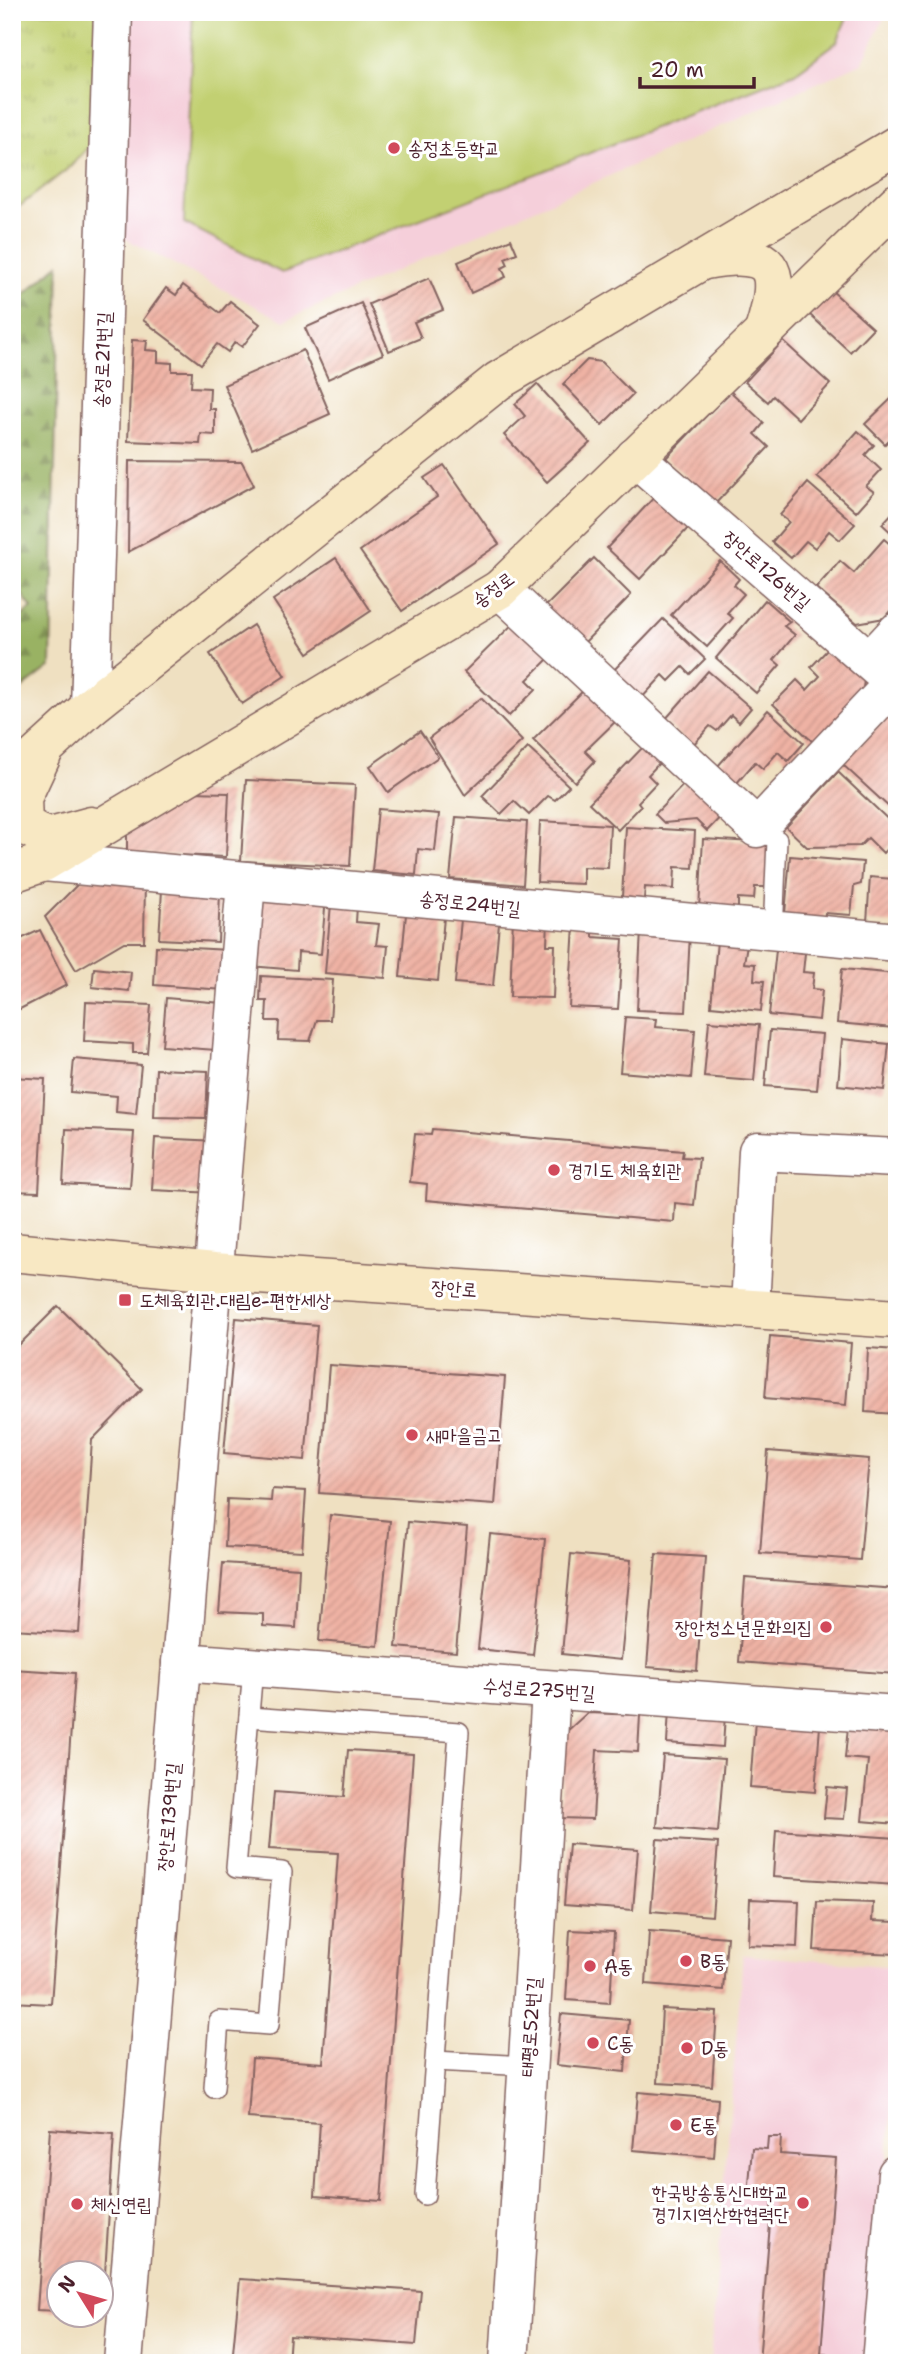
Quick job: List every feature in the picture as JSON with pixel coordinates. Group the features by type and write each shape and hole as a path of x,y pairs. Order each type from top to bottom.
{"main road":[{"path":"12,778 90,707 498,381 897,145"},
{"name":"송정로","path":"28,867 113,821 500,589 897,203"},
{"path":"701,261 736,255 755,257 769,266 774,282 773,305 764,331"},
{"path":"44,750 22,798 23,824 47,838 113,821"},
{"name":"장안로","path":"12,1252 214,1272 750,1308 896,1311"}],"street":[{"name":"송정로21번길","path":"90,707 113,12"},
{"name":"장안로126번길","path":"635,457 887,676"},
{"path":"500,589 757,828 887,676 897,632"},
{"name":"송정로24번길","path":"28,867 246,882 773,933 897,942"},
{"name":"장안로139번길","path":"123,2363 246,882"},
{"path":"750,1308 758,1151 897,1158"},
{"name":"수성로275번길","path":"181,1662 897,1715"},
{"name":"태평로52번길","path":"509,2363 551,1690"},
{"path":"881,2363 897,2174"}],"lane":[{"path":"757,828 778,840 773,933"},
{"path":"214,2088 219,2021 269,2025 282,1872 236,1868 253,1668"},
{"path":"248,1717 459,1731 425,2195"},
{"path":"435,2061 528,2066"}],"shaded area":[{"name":"송정초등학교","path":"121,12 887,12 862,63 284,321 116,234"},
{"name":"한국방송통신대학교 경기지역산학협력단","path":"743,1955 897,1967 897,2043 871,2363 710,2363"}],"green space":[{"path":"12,12 100,12 97,138 70,167 12,212"},
{"name":"송정초등학교","path":"193,12 849,12 837,42 795,73 282,273 184,223"},
{"path":"59,264 51,666 12,696 12,624 32,608 12,582 12,305"}],"building":[{"path":"511,239 517,253 505,258 508,265 502,268 506,277 471,293 458,262"},
{"path":"429,278 443,310 414,322 421,338 389,351 369,304"},
{"path":"183,285 220,313 230,301 260,324 242,347 235,342 228,352 217,344 201,364 143,320 166,288 176,295"},
{"path":"831,290 873,328 850,352 809,314"},
{"path":"361,303 383,354 328,379 305,328"},
{"path":"132,340 147,341 146,350 158,351 158,362 172,363 172,371 192,371 191,387 210,388 209,409 215,409 215,435 201,434 200,444 128,441"},
{"path":"783,341 830,384 798,419 773,396 768,402 745,382"},
{"path":"303,350 330,414 252,449 224,385"},
{"path":"587,360 601,362 633,394 602,425 563,384"},
{"path":"537,384 590,443 547,482 504,435 525,416 515,404"},
{"path":"730,391 764,423 755,434 769,447 715,504 666,458"},
{"path":"897,393 897,440 893,436 885,444 865,424"},
{"path":"858,431 874,445 865,455 881,470 866,486 874,492 856,512 817,477"},
{"path":"129,461 242,462 254,485 128,552"},
{"path":"444,465 499,544 402,611 360,551 437,497 424,478"},
{"path":"808,483 855,524 840,540 829,531 815,548 806,541 791,558 772,542 789,522 780,515"},
{"path":"658,493 692,524 640,579 607,548"},
{"path":"897,508 897,538 882,524"},
{"path":"884,539 897,550 897,603 884,618 857,623 816,588 840,561 854,573"},
{"path":"336,558 371,611 308,653 273,600"},
{"path":"594,558 631,595 580,647 543,609"},
{"path":"720,561 739,579 734,585 744,594 727,613 733,618 707,647 671,615"},
{"path":"765,600 790,622 784,626 795,635 774,660 780,665 756,693 716,658"},
{"path":"521,616 556,651 527,680 536,689 509,716 464,672"},
{"path":"663,619 705,659 690,674 683,667 669,681 663,675 639,701 611,673"},
{"path":"253,625 285,676 242,704 210,654"},
{"path":"830,647 864,679 862,697 816,745 773,704 797,680 807,690 820,676 811,667"},
{"path":"708,671 751,708 739,722 731,715 717,731 710,726 692,746 664,721"},
{"path":"587,687 618,719 585,751 595,761 575,782 533,740"},
{"path":"481,698 522,741 465,795 429,738"},
{"path":"897,706 897,802 891,809 842,764"},
{"path":"768,710 804,743 788,761 778,752 763,769 755,762 736,784 717,767"},
{"path":"420,731 438,757 388,792 370,766"},
{"path":"647,743 663,759 648,775 656,783 638,802 641,806 618,830 589,803"},
{"path":"528,748 569,786 555,800 548,796 529,815 514,801 501,814 482,796"},
{"path":"838,772 897,828 897,838 883,853 868,838 860,846 807,847 786,827"},
{"path":"694,774 729,808 707,831 696,820 664,823 655,814"},
{"path":"246,780 355,785 350,866 241,861"},
{"path":"191,792 229,793 226,857 127,853 127,828"},
{"path":"378,809 439,814 435,851 418,849 416,875 372,871"},
{"path":"456,817 527,822 523,885 450,879"},
{"path":"540,821 610,825 608,868 583,867 583,884 537,882"},
{"path":"626,827 695,831 693,868 675,867 674,889 645,887 644,899 622,897"},
{"path":"703,839 770,843 767,887 755,887 754,899 738,898 738,911 699,909"},
{"path":"790,856 863,862 861,884 854,886 851,915 825,913 823,929 784,926"},
{"path":"895,857 897,924 867,922 870,877 893,879"},
{"path":"83,879 145,879 144,942 124,942 76,970 45,917"},
{"path":"162,890 220,892 218,942 159,939"},
{"path":"272,893 326,897 321,954 298,952 297,970 250,966 255,912"},
{"path":"331,904 357,906 356,922 379,924 376,945 388,946 385,978 325,973"},
{"path":"407,904 445,907 438,981 400,977"},
{"path":"462,909 500,913 493,986 455,983"},
{"path":"513,917 548,919 547,945 555,945 553,998 510,997"},
{"path":"574,925 593,926 593,937 623,939 618,1009 569,1007"},
{"path":"40,930 67,985 12,1013 12,943"},
{"path":"641,930 690,933 686,1012 637,1010"},
{"path":"717,941 747,944 744,963 755,964 754,980 764,981 761,1011 711,1006"},
{"path":"156,946 228,950 225,990 154,985"},
{"path":"776,950 805,953 803,972 814,973 812,989 822,990 819,1020 769,1015"},
{"path":"94,968 131,972 129,991 92,987"},
{"path":"842,969 897,974 894,1028 837,1023"},
{"path":"261,976 333,980 330,1020 317,1020 310,1041 278,1040 279,1021 266,1021 267,1001 260,1001"},
{"path":"166,998 221,1003 216,1050 162,1046"},
{"path":"86,1002 151,1005 147,1053 133,1053 133,1044 84,1041"},
{"path":"625,1017 656,1019 655,1027 695,1030 691,1078 620,1072"},
{"path":"709,1021 759,1025 754,1081 704,1077"},
{"path":"770,1030 822,1034 817,1090 765,1086"},
{"path":"842,1039 889,1044 884,1090 838,1085"},
{"path":"74,1059 141,1065 136,1114 116,1112 117,1096 71,1092"},
{"path":"156,1069 208,1071 206,1118 154,1117"},
{"path":"12,1077 45,1079 39,1192 12,1191"},
{"path":"66,1129 134,1132 130,1188 63,1184"},
{"name":"경기도 체육회관","path":"432,1129 683,1151 682,1157 699,1158 694,1205 675,1203 674,1222 426,1200 427,1184 410,1182 415,1134 431,1135"},
{"path":"155,1138 217,1141 214,1193 152,1190"},
{"path":"58,1306 142,1389 92,1440 79,1633 12,1629 12,1347 17,1347"},
{"path":"236,1318 317,1325 305,1460 224,1453"},
{"path":"770,1336 851,1343 846,1405 765,1398"},
{"path":"868,1348 897,1350 897,1414 865,1412"},
{"name":"새마을금고","path":"329,1365 505,1377 495,1505 319,1493"},
{"path":"768,1451 869,1459 860,1560 760,1553"},
{"path":"272,1489 306,1491 302,1551 225,1547 227,1499 271,1501"},
{"path":"330,1515 390,1521 378,1646 319,1641"},
{"path":"408,1522 467,1527 456,1652 396,1647"},
{"path":"490,1534 545,1539 533,1655 478,1649"},
{"path":"571,1554 631,1560 621,1660 562,1654"},
{"path":"656,1554 705,1557 697,1671 647,1667"},
{"path":"223,1563 299,1568 296,1628 263,1626 263,1614 219,1612"},
{"path":"745,1578 897,1589 895,1674 739,1662"},
{"path":"12,1669 75,1673 51,2004 12,2002"},
{"path":"669,1710 725,1714 723,1747 667,1743"},
{"path":"587,1713 640,1715 638,1752 597,1750 593,1819 560,1818 565,1733"},
{"path":"755,1720 820,1726 815,1792 750,1787"},
{"path":"848,1727 897,1731 897,1824 862,1821 868,1760 845,1758"},
{"path":"348,1750 413,1754 381,2201 315,2196 320,2123 248,2118 252,2058 323,2063 338,1853 269,1849 274,1792 344,1797"},
{"path":"663,1755 724,1759 718,1832 657,1827"},
{"path":"827,1787 847,1789 844,1819 824,1818"},
{"path":"776,1830 897,1838 896,1885 773,1877"},
{"path":"657,1839 718,1843 712,1916 651,1911"},
{"path":"569,1844 638,1849 633,1910 564,1905"},
{"path":"750,1899 799,1901 797,1947 748,1945"},
{"path":"817,1901 873,1903 872,1921 897,1922 896,1954 814,1950"},
{"name":"A동","path":"570,1930 614,1932 610,2003 566,2000"},
{"name":"B동","path":"649,1931 727,1937 723,1990 646,1984"},
{"name":"D동","path":"662,2009 717,2012 712,2086 658,2083"},
{"name":"C동","path":"561,2014 629,2020 625,2072 556,2065"},
{"name":"E동","path":"638,2092 718,2099 714,2157 633,2150"},
{"name":"체신연립","path":"50,2129 114,2134 106,2260 46,2260 46,2310 37,2310"},
{"path":"768,2137 781,2137 780,2154 836,2158 821,2354 858,2357 857,2363 759,2363 772,2198 748,2196 752,2148 767,2149"},
{"path":"240,2279 421,2291 416,2345 290,2336 288,2363 232,2363"}],"place":[{"name":"송정초등학교","path":"394,148"},
{"name":"경기도 체육회관","path":"554,1170"},
{"name":"도체육회관.대림e-편한세상","path":"125,1300"},
{"name":"새마을금고","path":"412,1435"},
{"name":"장안청소년문화의집","path":"826,1627"},
{"name":"B동","path":"686,1961"},
{"name":"A동","path":"590,1966"},
{"name":"C동","path":"593,2043"},
{"name":"D동","path":"687,2048"},
{"name":"E동","path":"676,2125"},
{"name":"한국방송통신대학교 경기지역산학협력단","path":"803,2203"},
{"name":"체신연립","path":"77,2204"}]}
